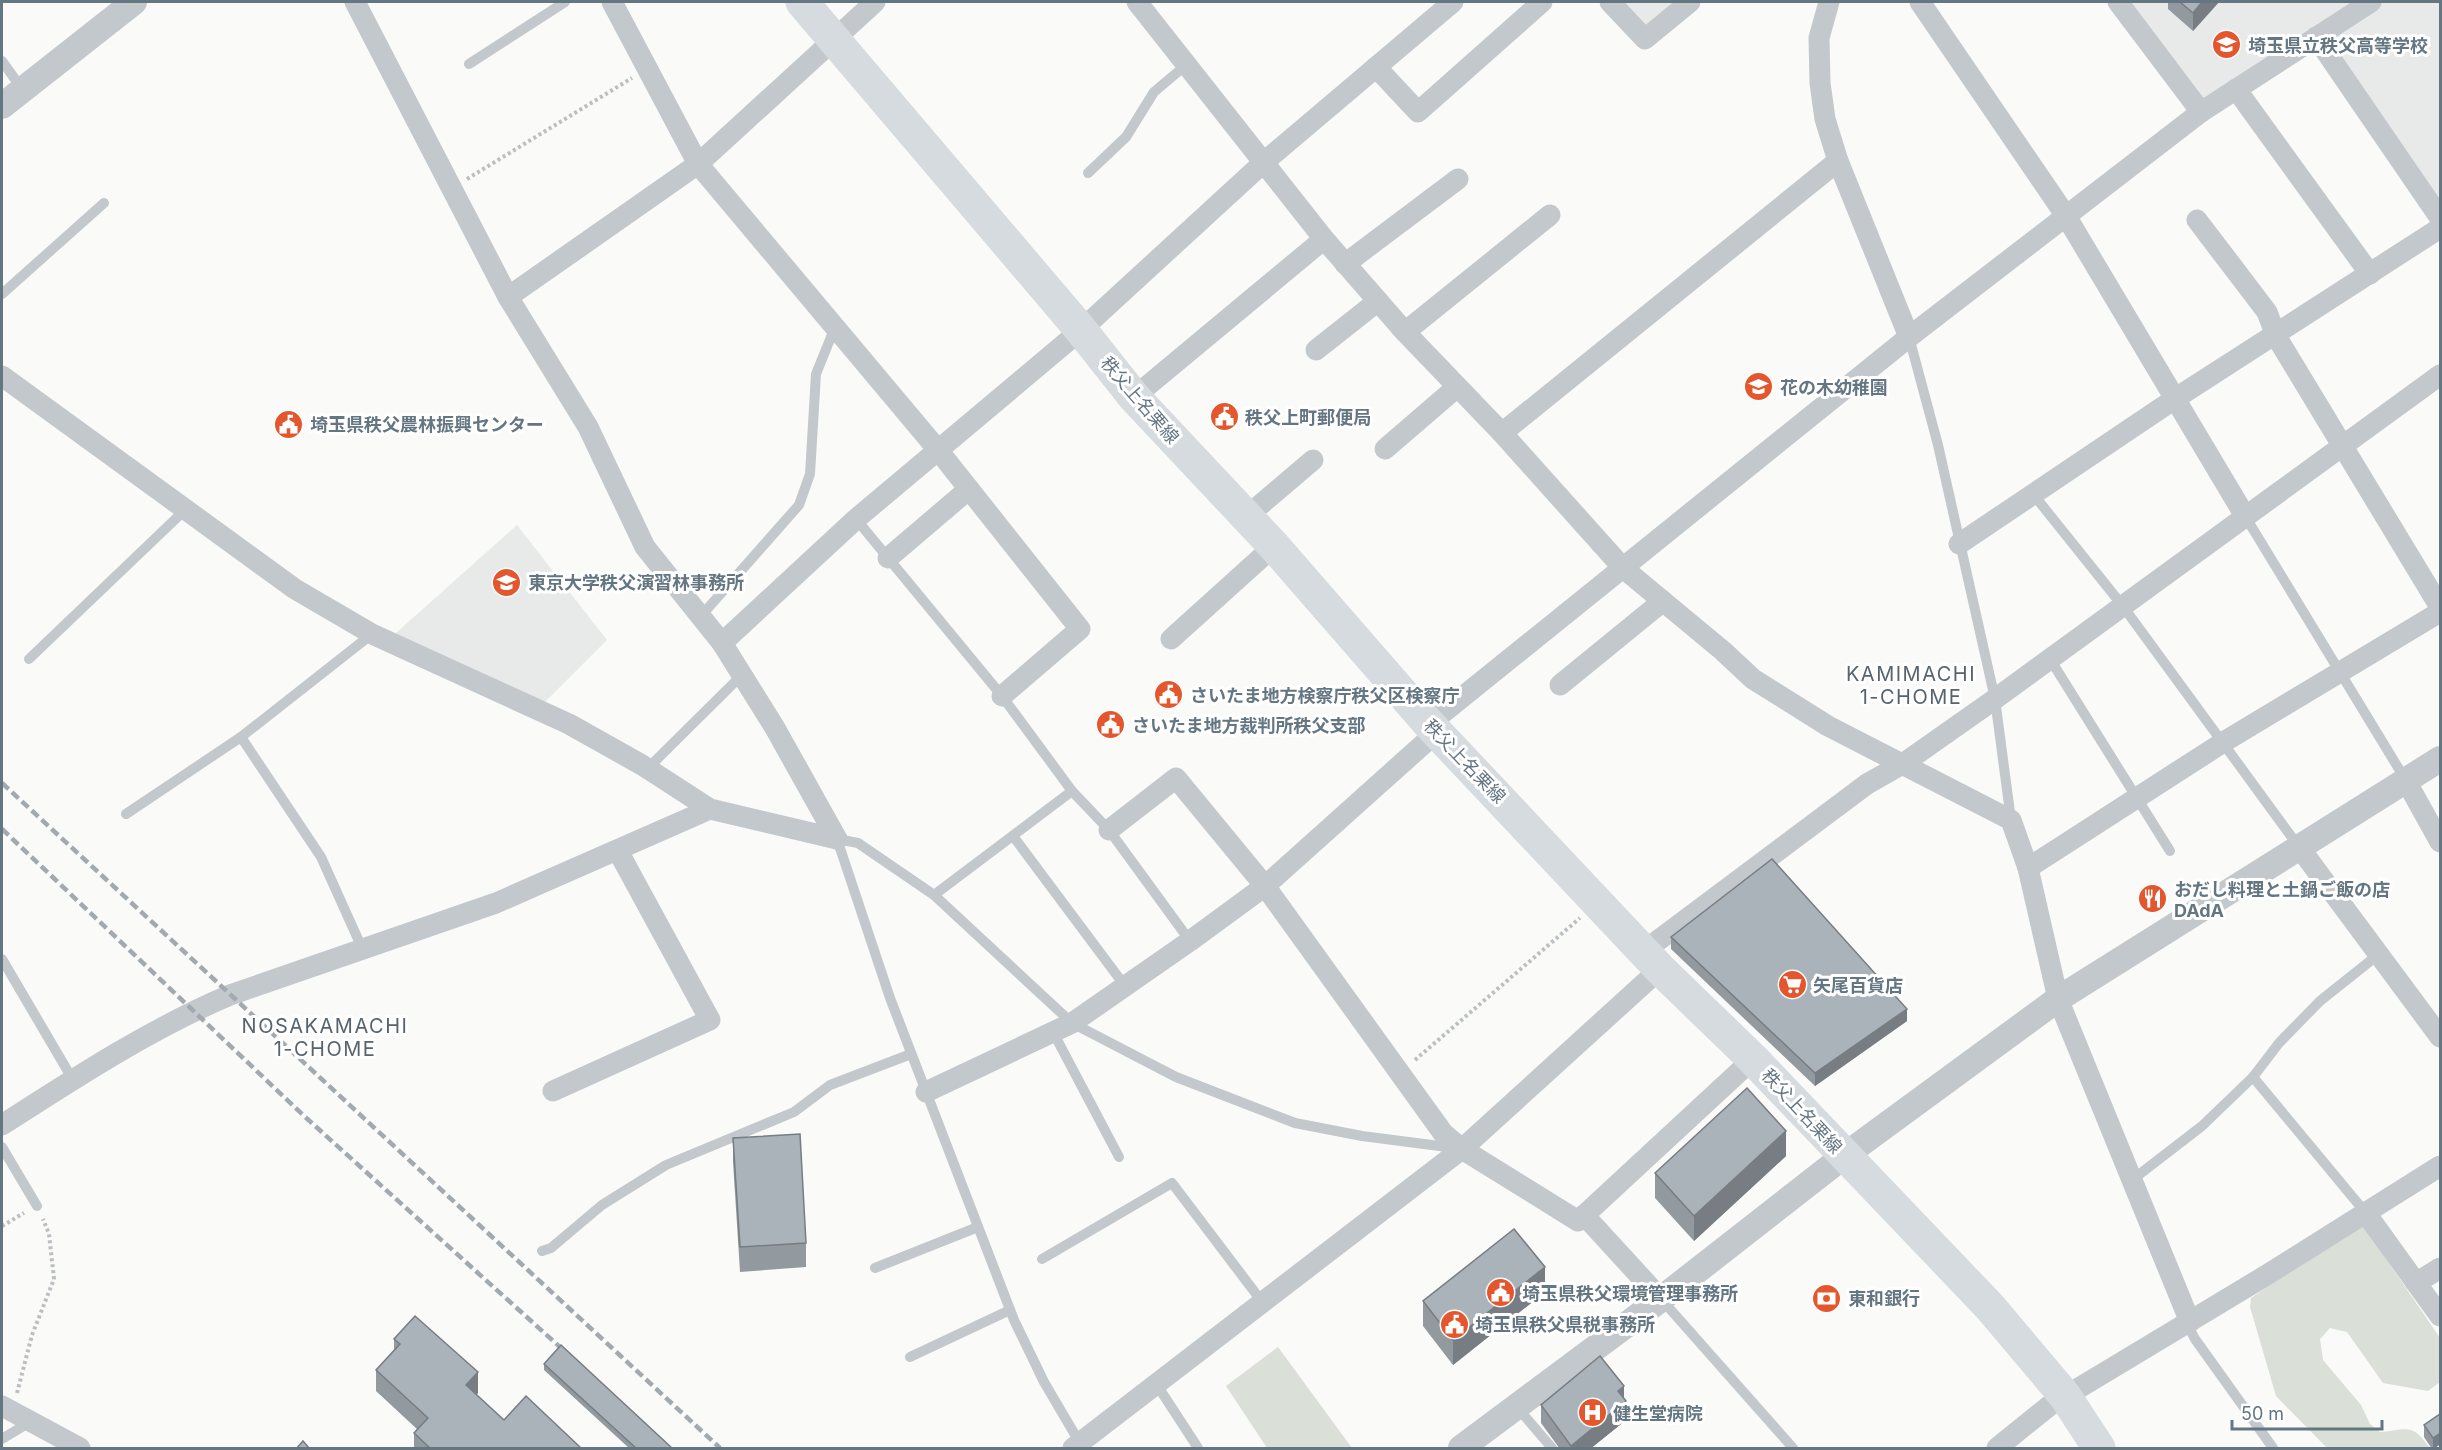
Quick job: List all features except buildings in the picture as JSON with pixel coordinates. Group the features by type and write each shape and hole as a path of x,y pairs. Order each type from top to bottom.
{"main road":[{"name":"秩父上名栗線","path":"802,2 1081,330 1134,397 1274,546 1434,728 1598,903 1652,960 1753,1059 1990,1307 2065,1396 2099,1449"}],"street":[{"path":"2,106 134,2"},
{"path":"355,2 508,297 588,427 645,547 722,643 776,728 837,839"},
{"path":"612,2 698,164 938,450 1080,629 1002,696"},
{"path":"508,297 698,164 833,39 858,10 875,2"},
{"path":"1139,2 1263,164 1324,239 1405,332 1502,433 1623,568 1753,679 1828,726 1904,763 2011,820 2028,868 2058,999 2189,1323"},
{"path":"722,643 856,519 1081,330 1263,164 1453,2"},
{"path":"1376,67 1418,112 1542,2"},
{"path":"1610,2 1645,39 1690,2"},
{"path":"1828,2 1819,38 1820,83 1825,119 1838,161 1909,336"},
{"path":"1920,2 2066,216 2245,516"},
{"path":"2118,2 2201,112"},
{"path":"926,1092 1072,1023 1264,886 1434,728 1623,568 1909,336 2201,112 2371,2"},
{"path":"2316,37 2440,218"},
{"path":"2236,89 2370,274"},
{"path":"1502,433 1838,161"},
{"path":"1346,264 1458,179"},
{"path":"1405,332 1550,215"},
{"path":"2197,220 2267,312 2276,336 2440,607"},
{"path":"1959,544 2176,398 2276,336 2440,228"},
{"path":"1134,397 1324,239"},
{"path":"1316,350 1378,301"},
{"path":"1079,1447 1462,1149 1652,960 1867,784 1904,763 1995,699 2440,375"},
{"path":"2,376 294,589 372,634 569,724 648,768 710,809 837,839"},
{"path":"1385,449 1457,387"},
{"path":"1246,517 1313,459"},
{"path":"888,558 969,489"},
{"path":"1171,639 1274,546"},
{"path":"1560,685 1663,601"},
{"path":"2028,868 2222,743 2440,612"},
{"path":"1461,1449 1661,1299 1844,1156 2058,999 2440,759"},
{"path":"1109,830 1176,778 1264,886 1443,1133 1462,1149 1578,1221 1753,1059"},
{"path":"2405,779 2440,842"},
{"path":"2,1125 73,1080 196,1009 362,948 496,903 710,809"},
{"path":"2300,848 2440,1037"},
{"path":"553,1091 710,1020 618,851"},
{"path":"1997,1449 2065,1396 2189,1323 2440,1166"},
{"path":"2365,1212 2440,1316"},
{"path":"1584,1215 1661,1299"},
{"path":"2416,1283 2440,1268"},
{"path":"15,1413 80,1449"}],"lane":[{"path":"470,64 565,2"},
{"path":"2,61 22,89"},
{"path":"1088,174 1126,136 1154,92 1186,65"},
{"path":"2,294 104,203"},
{"path":"701,616 799,505 810,474 816,374 835,327"},
{"path":"1909,336 1938,445 1995,699 2011,820"},
{"path":"2033,494 2122,605 2300,848"},
{"path":"29,659 185,510"},
{"path":"2245,516 2405,779"},
{"path":"856,519 1002,696 1072,791 1109,830 1190,941"},
{"path":"126,814 241,737 372,634"},
{"path":"2050,659 2170,851"},
{"path":"648,768 742,675"},
{"path":"241,737 321,857 362,948"},
{"path":"934,895 1072,791"},
{"path":"1013,836 1125,986"},
{"path":"1079,1447 1044,1382 1010,1310 890,998 837,839 858,843 934,895 1072,1023 1176,1077 1295,1124 1362,1136 1462,1149"},
{"path":"2132,1180 2202,1126 2253,1077 2279,1043 2320,1001 2379,954"},
{"path":"2,959 73,1080"},
{"path":"1053,1032 1119,1157"},
{"path":"542,1251 551,1248 602,1205 666,1166 794,1112 830,1085 911,1054"},
{"path":"2253,1077 2365,1212"},
{"path":"2,1147 37,1206"},
{"path":"1042,1259 1172,1183 1263,1303"},
{"path":"875,1268 978,1227"},
{"path":"1661,1299 1793,1449"},
{"path":"910,1357 1010,1310"},
{"path":"2189,1323 2194,1339 2273,1449"},
{"path":"1157,1385 1198,1449"},
{"path":"1516,1406 1552,1449"},
{"path":"2,1439 15,1413"}],"path":[{"path":"452,189 648,68"},
{"path":"1401,1073 1598,903"},
{"path":"2,1226 37,1206 49,1233 54,1279 32,1335 15,1413"}],"shaded area":[{"path":"1610,2 1689,2 1645,39"},
{"name":"埼玉県立秩父高等学校","path":"2118,2 2371,2 2201,112"},
{"path":"2378,2 2440,2 2440,217 2312,44"},
{"name":"東京大学秩父演習林事務所","path":"517,525 607,640 537,710 387,641"},
{"path":"2361,1222 2440,1338 2440,1382 2428,1391 2383,1383 2347,1332 2330,1328 2320,1339 2323,1360 2361,1405 2370,1424 2380,1432 2404,1429 2414,1431 2430,1448 2327,1448 2276,1396 2250,1307 2251,1298"},
{"path":"1278,1347 1352,1448 1267,1448 1226,1386"}],"railway":[{"path":"2,783 720,1448"},
{"path":"2,829 303,1115 571,1357"}],"place":[{"name":"埼玉県立秩父高等学校","path":"2227,45"},
{"name":"花の木幼稚園","path":"1759,387"},
{"name":"秩父上町郵便局","path":"1224,417"},
{"name":"埼玉県秩父農林振興センター","path":"289,424"},
{"name":"東京大学秩父演習林事務所","path":"507,582"},
{"name":"さいたま地方検察庁秩父区検察庁","path":"1169,695"},
{"name":"さいたま地方裁判所秩父支部","path":"1111,725"},
{"name":"おだし料理と土鍋ご飯の店 DAdA","path":"2153,899"},
{"name":"矢尾百貨店","path":"1792,985"},
{"name":"埼玉県秩父環境管理事務所","path":"1501,1293"},
{"name":"東和銀行","path":"1827,1298"},
{"name":"埼玉県秩父県税事務所","path":"1454,1324"},
{"name":"健生堂病院","path":"1592,1413"}],"district":[{"name":"KAMIMACHI 1-CHOME","path":"1911,686"},
{"name":"NOSAKAMACHI 1-CHOME","path":"325,1038"}]}
